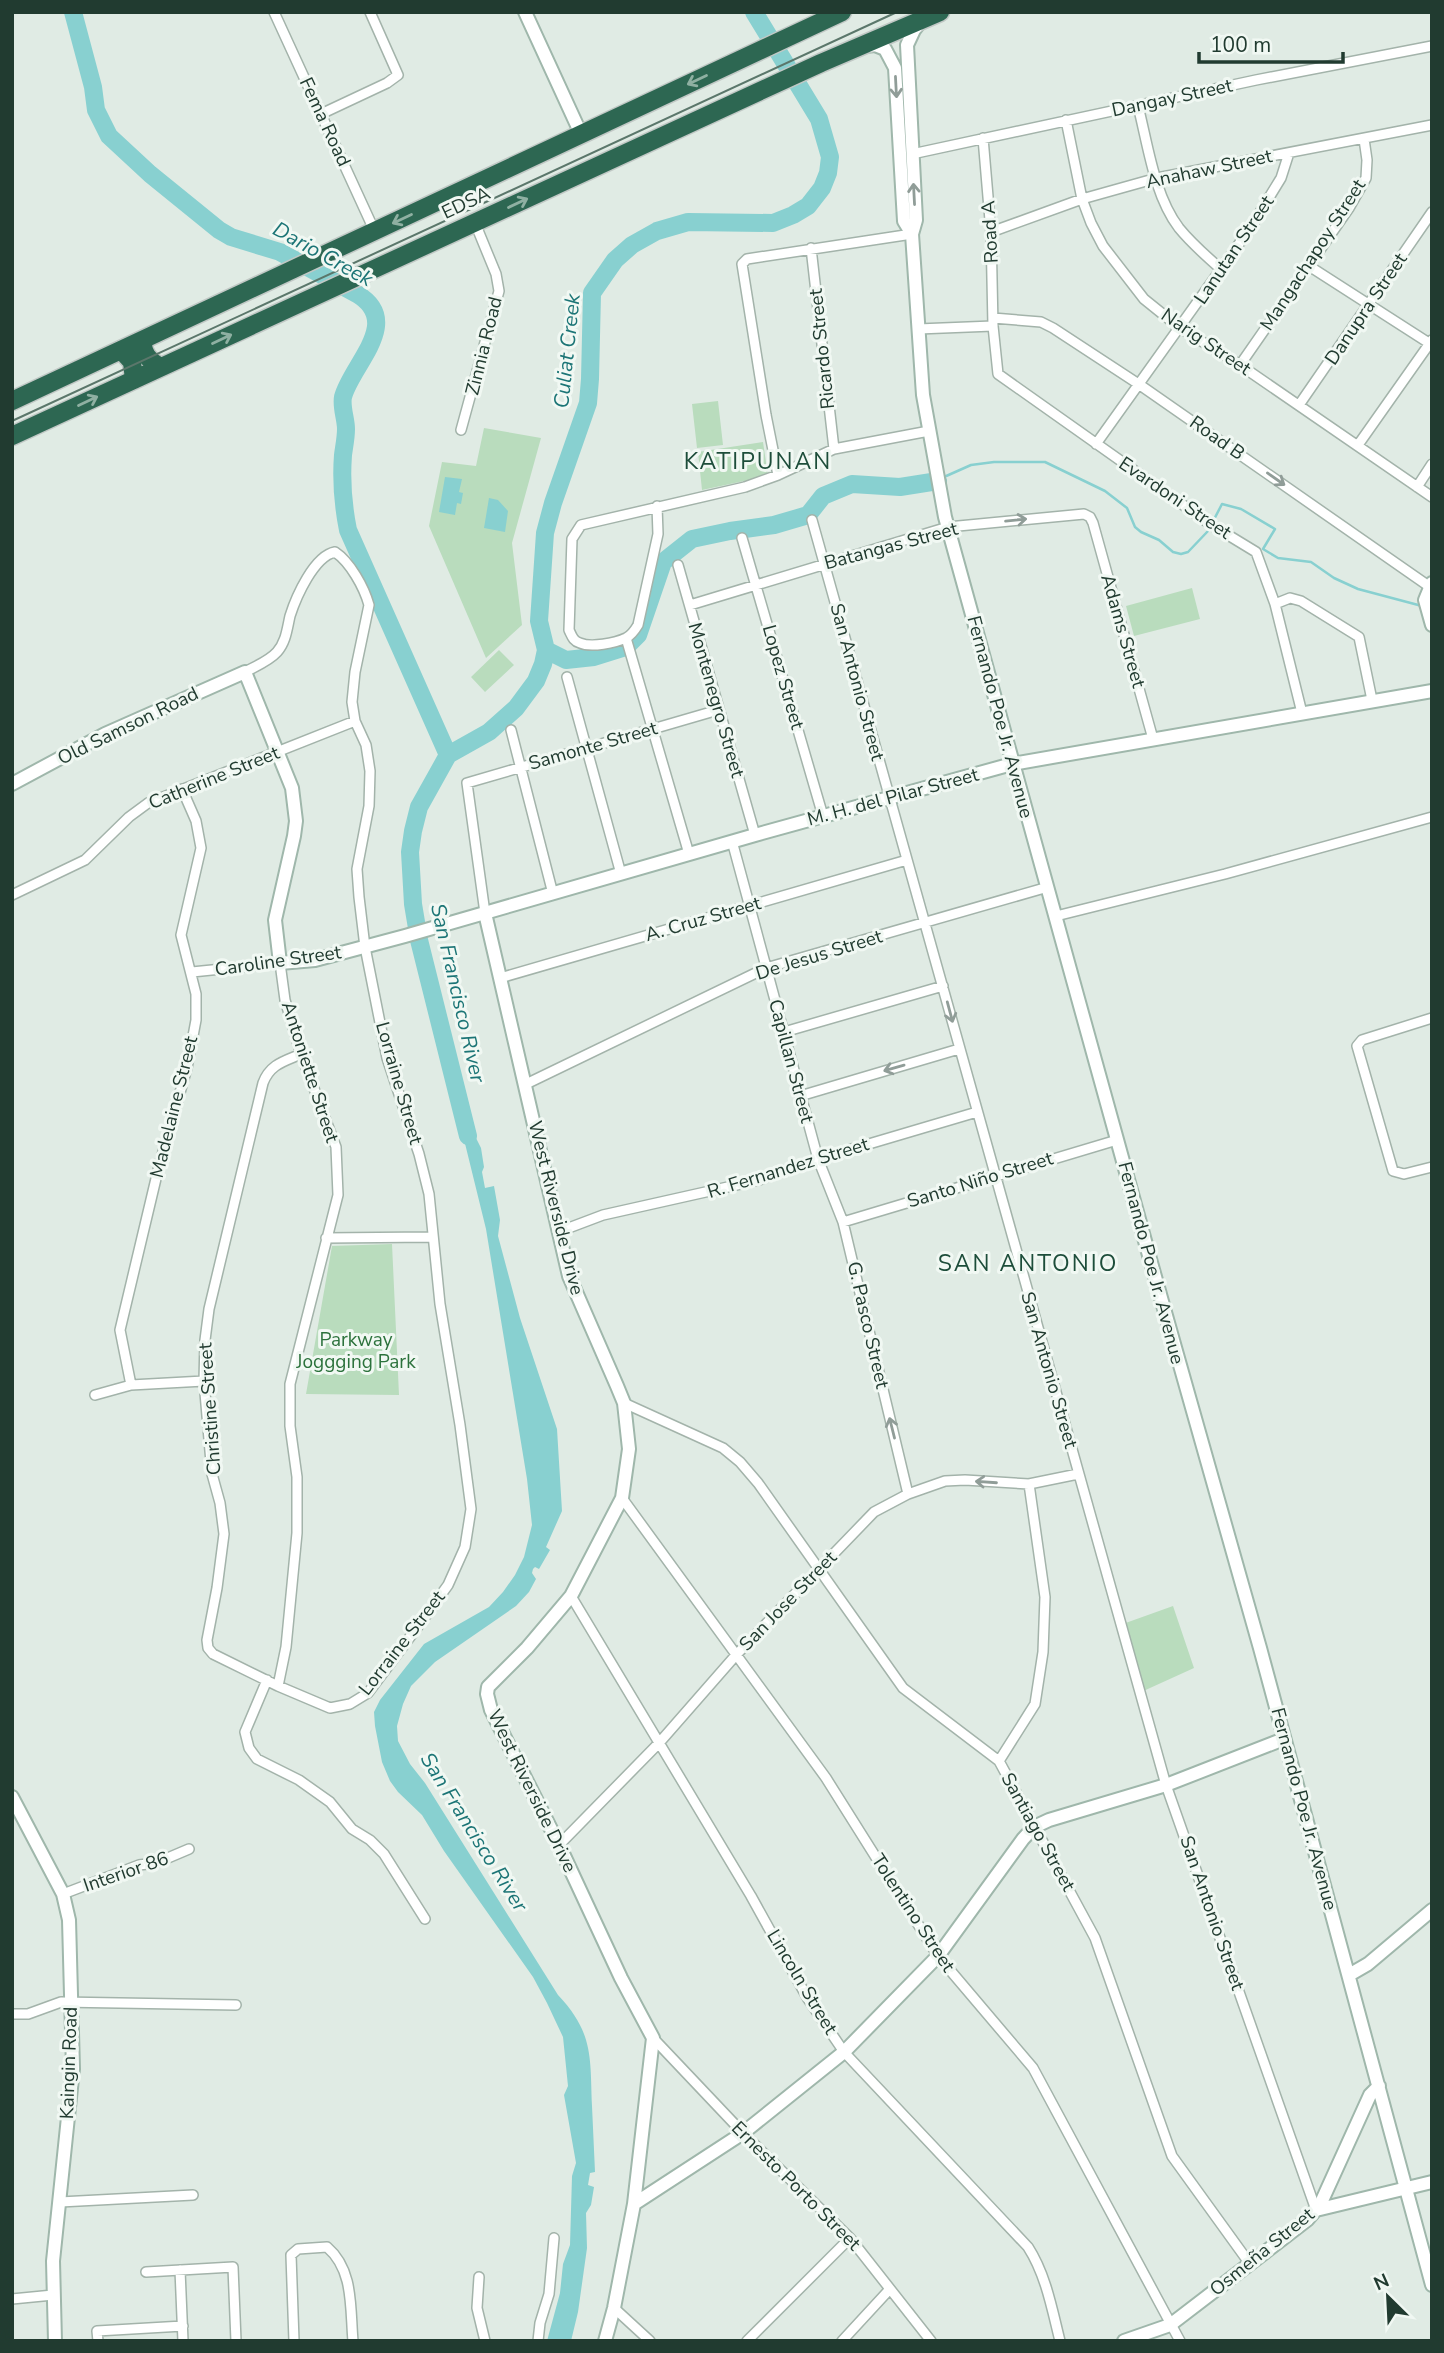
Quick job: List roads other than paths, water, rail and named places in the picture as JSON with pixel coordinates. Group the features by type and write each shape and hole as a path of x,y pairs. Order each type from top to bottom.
{"highway":[{"name":"EDSA","path":"12,401 842,12"},
{"name":"EDSA","path":"12,436 821,63 934,15"},
{"path":"144,340 147,358 160,368"},
{"path":"121,350 132,362 134,380"}],"street":[{"name":"Fema Road","path":"274,12 375,232"},
{"path":"321,114 387,83 398,75 370,12"},
{"path":"525,12 581,134"},
{"name":"Fernando Poe Jr. Avenue","path":"934,15 916,26 907,45 916,220 912,234 918,329 929,431 948,527 1349,1975 1432,2285"},
{"name":"Fernando Poe Jr. Avenue","path":"859,47 875,45 885,49 895,68 904,221 912,234"},
{"name":"Dangay Street","path":"912,154 1432,46"},
{"path":"1138,106 1164,201 1180,229 1222,270"},
{"name":"Narig Street","path":"1066,120 1082,199 1103,246 1144,299 1180,328 1240,365 1432,497"},
{"name":"Anahaw Street","path":"991,232 1082,199 1157,178 1432,125"},
{"name":"Road A","path":"983,138 991,232 993,322"},
{"name":"Mangachapoy Street","path":"1240,365 1366,178 1364,139"},
{"name":"Lanutan Street","path":"1096,444 1222,270 1281,178 1289,153"},
{"name":"Danupra Street","path":"1299,405 1432,212"},
{"name":"Zinnia Road","path":"461,430 499,291 496,274 475,223"},
{"path":"778,475 742,264 747,259 912,234"},
{"name":"Ricardo Street","path":"811,248 834,449"},
{"path":"1309,266 1431,343 1358,445"},
{"name":"Road B","path":"918,329 993,322 1041,322 1053,327 1431,585"},
{"name":"Evardoni Street","path":"993,322 998,374 1211,525 1256,552 1275,604 1302,713"},
{"path":"657,506 658,534 634,633 627,640 580,644 573,639 569,630 572,539 581,525 657,506 745,487 834,449 929,431"},
{"path":"1417,487 1432,464"},
{"name":"Batangas Street","path":"690,605 948,527 1079,514 1090,517 1093,523"},
{"name":"San Antonio Street","path":"812,520 1166,1785 1316,2210"},
{"name":"Adams Street","path":"1093,523 1153,738"},
{"name":"Lopez Street","path":"742,538 823,816"},
{"name":"Lorraine Street","path":"245,672 270,659 278,651 284,642 300,591 321,558 335,551 346,562 366,594 369,605 352,702 355,721 366,745 370,771 369,806 357,869 365,947 387,1058 426,1181 431,1237 471,1508 465,1547 448,1585 368,1693 350,1704 330,1707 278,1686"},
{"name":"Montenegro Street","path":"678,565 755,835"},
{"path":"1431,585 1425,600 1432,625"},
{"path":"1275,604 1290,598 1301,601 1359,637 1372,700"},
{"path":"627,640 689,854"},
{"name":"Antoniette Street","path":"245,672 292,788 296,821 275,920 285,1000 301,1054 336,1147 338,1195 290,1384 290,1426 297,1478 297,1533 286,1647 278,1686"},
{"name":"Old Samson Road","path":"12,784 105,734 245,672"},
{"path":"567,677 621,874"},
{"name":"M. H. del Pilar Street","path":"405,936 732,841 1012,764 1432,691"},
{"name":"Samonte Street","path":"467,783 718,710"},
{"name":"Catherine Street","path":"12,895 85,860 129,817 148,803 355,721"},
{"path":"511,730 553,894"},
{"name":"West Riverside Drive","path":"467,783 485,914 558,1232 569,1276 624,1403 629,1449 622,1499 571,1596 527,1648 492,1682 487,1694 491,1710 559,1845 621,1978 653,2038"},
{"name":"Madelaine Street","path":"131,1385 120,1330 159,1166 187,1068 196,1020 196,994 181,935 201,848 196,821 182,789"},
{"path":"1056,916 1225,874 1432,817"},
{"name":"Capillan Street","path":"732,841 818,1159"},
{"name":"A. Cruz Street","path":"500,978 907,860"},
{"name":"De Jesus Street","path":"524,1085 766,968 1048,887"},
{"name":"Caroline Street","path":"192,972 315,960 405,936"},
{"path":"784,1032 943,986"},
{"path":"1432,1018 1362,1040 1357,1046 1393,1171 1404,1174 1432,1167"},
{"path":"800,1096 959,1049"},
{"name":"Christine Street","path":"267,1680 213,1654 208,1648 207,1640 218,1588 225,1534 212,1474 204,1381 205,1340 209,1309 263,1083 267,1073 275,1065 301,1054"},
{"name":"R. Fernandez Street","path":"558,1232 603,1215 759,1180 818,1159 977,1112"},
{"name":"Santo Niño Street","path":"843,1222 1117,1140"},
{"name":"G. Pasco Street","path":"818,1159 843,1222 908,1494"},
{"path":"326,1238 431,1237"},
{"path":"94,1395 131,1385 204,1381"},
{"name":"Santiago Street","path":"624,1403 723,1448 740,1462 758,1483 902,1688 999,1761 1095,1938 1172,2156 1251,2264"},
{"name":"San Jose Street","path":"559,1845 659,1743 736,1655 874,1512 908,1494 945,1481 1029,1484 1078,1474"},
{"path":"999,1761 1035,1704 1043,1652 1045,1597 1029,1484"},
{"name":"Tolentino Street","path":"622,1499 826,1778 939,1956 1033,2068 1180,2341"},
{"name":"Lincoln Street","path":"571,1596 751,1896 808,1999 844,2052 1028,2247 1044,2280 1060,2341"},
{"path":"278,1686 267,1680 245,1732 248,1748 257,1759 299,1780 330,1802 352,1829 370,1840 384,1854 425,1919"},
{"path":"634,2204 743,2133 844,2052 939,1956 1034,1827 1049,1819 1166,1785 1284,1739"},
{"name":"Kaingin Road","path":"12,1797 64,1894 69,1920 73,2069 53,2260 55,2341"},
{"name":"Interior 86","path":"64,1894 189,1849"},
{"path":"1349,1975 1368,1964 1432,1910"},
{"path":"12,2014 28,2014 55,2003 71,2002 236,2005"},
{"path":"605,2341 634,2204 653,2038"},
{"name":"Ernesto Porto Street","path":"653,2038 743,2133 850,2238 932,2341"},
{"name":"Osmeña Street","path":"1124,2341 1170,2325 1291,2233 1316,2210 1370,2095 1379,2086"},
{"path":"1316,2210 1432,2182"},
{"path":"60,2202 192,2195"},
{"path":"538,2341 540,2323 549,2294 555,2238"},
{"path":"747,2341 850,2238"},
{"path":"294,2341 291,2255 298,2249 327,2247 338,2259 348,2279 352,2341"},
{"path":"146,2272 233,2267 236,2341"},
{"path":"180,2270 183,2341"},
{"path":"479,2277 477,2308 485,2341"},
{"path":"842,2341 890,2288"},
{"path":"12,2299 53,2295"},
{"path":"614,2308 650,2341"},
{"path":"97,2336 183,2326"}],"water":[{"path":"445,477 462,479 459,492 463,493 461,504 457,503 455,515 439,512"},
{"path":"489,498 498,500 508,511 505,532 484,528"},
{"path":"464,1114 481,1148 485,1188 494,1186 500,1220 498,1236 520,1318 557,1429 562,1511 546,1547 550,1550 539,1569 533,1569 532,1573 536,1579 529,1592 516,1606 435,1662 411,1686 397,1726 398,1741 410,1764 425,1783 558,1995 570,2009 588,2047 595,2172 590,2173 588,2185 594,2187 591,2205 586,2213 587,2248 571,2341 547,2341 560,2293 563,2264 570,2245 572,2176 576,2163 564,2095 568,2086 563,2037 533,1977 444,1851 422,1815 390,1781 382,1762 375,1726 374,1712 380,1700 424,1644 489,1607 503,1592 524,1557 532,1525 527,1479 486,1229 458,1115"}],"waterway":[{"name":"Dario Creek","path":"73,12 93,87 96,110 109,136 150,174 219,230 231,237 280,252 357,294 370,305 376,317 371,344 343,397 346,429 342,484 346,521 448,755"},
{"name":"Culiat Creek","path":"468,1136 419,940 413,904 410,852 419,807 448,755 489,732 516,708 536,681 543,664 546,650 539,621 545,533 588,403 592,293 615,260 632,245 657,231 688,222 773,223 808,206 822,188 830,157 819,119 754,12"},
{"name":"San Francisco River","path":"944,477 971,465 1045,462 1105,491 1127,508 1135,527 1141,532 1159,540 1173,552 1181,554 1188,552 1208,531 1222,504 1241,509 1275,529 1263,549 1278,558 1311,562 1334,578 1358,589 1422,606"},
{"name":"San Francisco River","path":"546,650 566,660 594,657 626,647 638,635 663,562 692,539 774,525 808,515 823,496 852,484 900,487 938,481"}],"tram line":[{"path":"12,421 897,12"}],"district":[{"name":"KATIPUNAN","path":"758,461"},
{"name":"SAN ANTONIO","path":"1028,1263"}],"park label":[{"name":"Parkway Joggging Park","path":"356,1351"}]}
